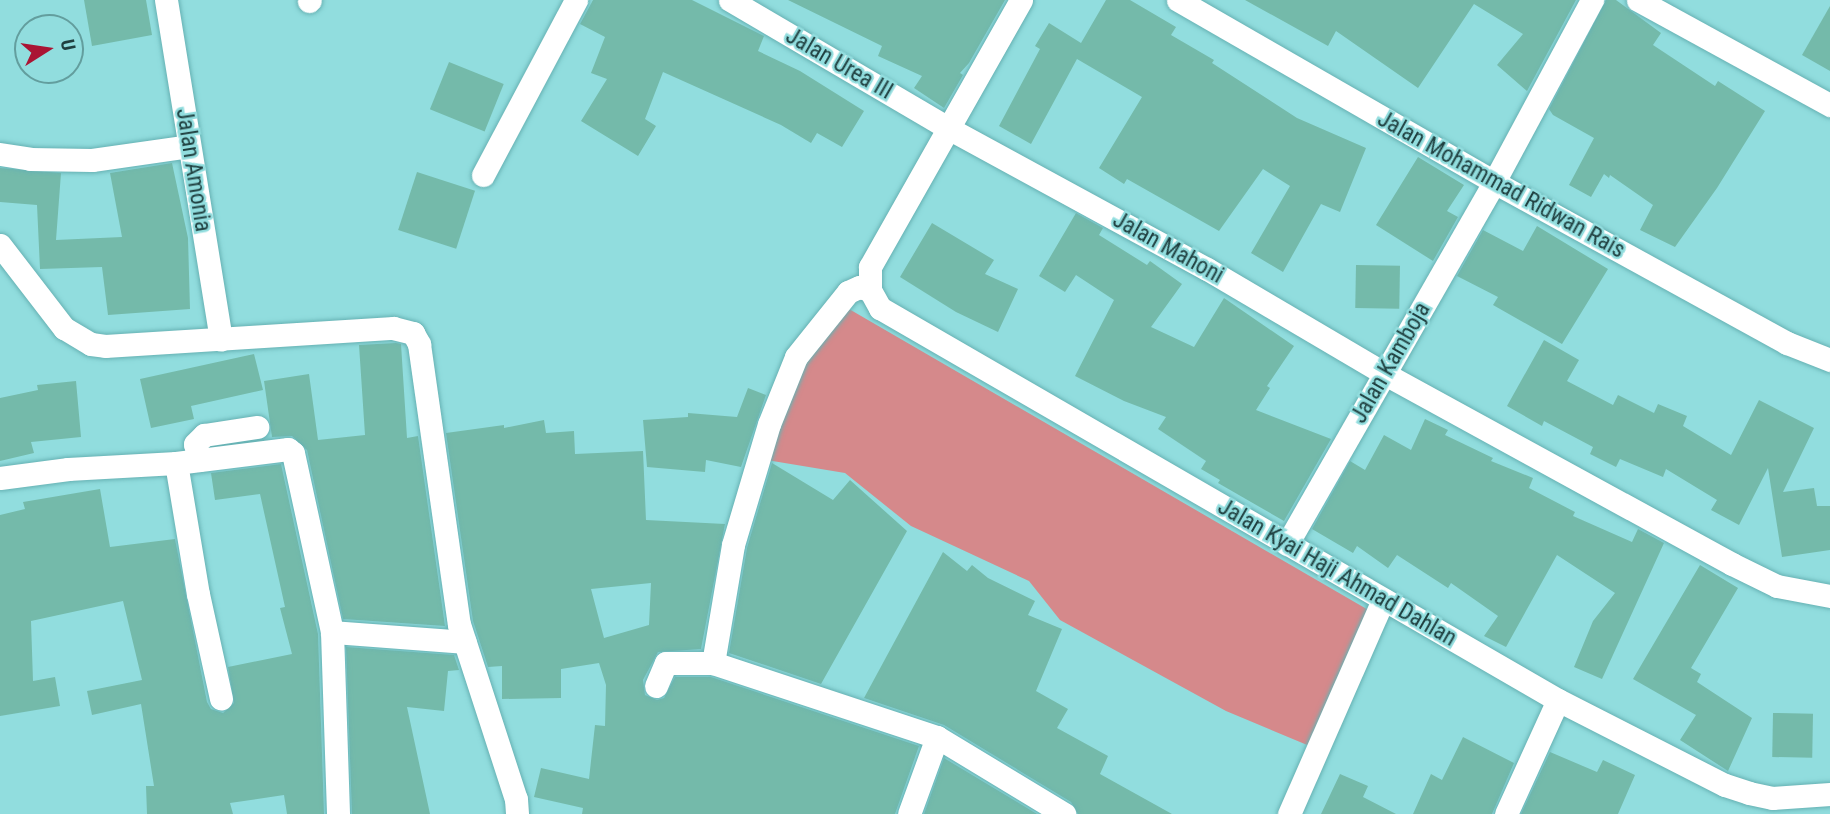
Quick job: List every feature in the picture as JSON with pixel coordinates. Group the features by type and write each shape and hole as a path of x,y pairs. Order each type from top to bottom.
{"street":[{"name":"Jalan Amonia","path":"166,0 221,340"},
{"path":"483,175 576,0"},
{"name":"Jalan Urea III","path":"730,0 948,128"},
{"path":"713,663 733,545 755,480 769,424 796,357 848,292 859,287 870,290 870,267 1021,0"},
{"name":"Jalan Mohammad Ridwan Rais","path":"1178,0 1494,182 1787,343 1830,360"},
{"name":"Jalan Kamboja","path":"1287,544 1494,182 1592,0"},
{"path":"1638,0 1830,105"},
{"name":"Jalan Mahoni","path":"948,128 1208,269 1385,374 1732,564 1777,586 1830,596"},
{"path":"0,154 30,159 92,160 190,146"},
{"path":"0,245 64,328 91,344 221,340 393,328 413,333 419,344 459,624 516,799 517,814"},
{"name":"Jalan Kyai Haji Ahmad Dahlan","path":"870,290 880,308 1558,700 1724,785 1772,799 1830,794"},
{"path":"221,699 198,594 187,462 195,444 204,435 257,427"},
{"path":"0,478 68,469 187,462 292,450 332,632 338,814"},
{"path":"1289,814 1383,600"},
{"path":"332,632 465,642"},
{"path":"656,686 666,663 713,663 937,737 1064,814"},
{"path":"1506,814 1558,700"},
{"path":"909,814 937,737"}],"shaded area":[{"path":"849,309 1377,615 1312,747 1226,711 1060,620 1029,581 911,526 845,473 761,459 787,379 805,366 828,318"}],"building":[{"path":"84,0 146,0 152,35 92,46"},
{"path":"593,0 692,0 764,36 758,51 800,71 864,111 842,147 817,133 811,143 781,125 663,72 645,119 656,126 638,156 581,121 607,79 591,73 605,37 580,24"},
{"path":"788,0 1005,0 969,63 960,73 963,75 944,108 914,88 922,76 878,56 882,46"},
{"path":"1106,0 1130,0 1176,27 1171,35 1214,60 1212,63 1297,118 1366,148 1340,212 1321,204 1283,272 1251,253 1290,186 1263,169 1219,231 1127,179 1124,184 1099,168 1142,97 1077,59 1031,144 999,126 1040,49 1035,46 1049,23 1081,43"},
{"path":"1245,0 1576,0 1527,91 1497,65 1523,34 1474,4 1418,88 1336,31 1328,46"},
{"path":"1606,0 1616,0 1661,33 1653,45 1715,86 1718,81 1765,111 1717,188 1675,247 1640,230 1653,205 1610,175 1609,178 1604,174 1591,197 1569,185 1594,138 1553,115 1549,109"},
{"path":"1830,6 1830,71 1802,55"},
{"path":"449,62 504,84 485,131 430,109"},
{"path":"1418,157 1464,185 1447,211 1458,217 1433,261 1376,225"},
{"path":"172,163 188,238 190,309 108,315 102,267 40,269 37,205 0,202 0,168 61,173 56,240 122,237 110,173"},
{"path":"417,172 475,191 456,249 398,230"},
{"path":"1076,213 1103,228 1099,235 1147,265 1150,261 1182,284 1151,327 1194,347 1224,298 1294,346 1267,386 1270,388 1256,410 1331,439 1284,521 1218,483 1220,480 1201,469 1206,461 1158,429 1166,417 1124,401 1075,376 1114,300 1076,275 1065,292 1039,276"},
{"path":"932,223 994,260 985,274 1018,289 998,332 956,312 900,277"},
{"path":"1537,226 1608,269 1562,344 1493,305 1498,297 1457,276 1483,230 1523,251"},
{"path":"1356,265 1400,266 1399,309 1355,308"},
{"path":"1544,340 1579,360 1567,381 1613,405 1618,395 1654,413 1658,404 1687,416 1683,426 1731,455 1759,400 1814,428 1783,492 1814,488 1817,506 1830,506 1830,550 1782,557 1768,468 1739,525 1711,510 1717,500 1666,469 1663,477 1620,459 1616,467 1590,454 1593,447 1544,421 1542,426 1507,406"},
{"path":"401,344 407,438 418,436 445,626 343,619 307,450 292,436 272,437 264,381 309,374 318,440 365,435 359,345"},
{"path":"254,354 263,390 191,406 194,419 151,428 140,379"},
{"path":"76,381 81,437 31,442 34,453 0,461 0,398 38,390 37,385"},
{"path":"748,388 766,395 741,467 706,460 705,472 647,467 643,420 688,417 688,413 737,417"},
{"path":"1425,419 1448,430 1445,435 1493,458 1491,461 1533,478 1529,488 1575,512 1573,516 1632,542 1638,529 1664,543 1602,679 1574,667 1593,621 1615,593 1557,555 1506,647 1484,636 1498,616 1451,583 1448,588 1397,555 1388,568 1357,546 1353,553 1312,529 1350,461 1365,470 1384,435 1411,450"},
{"path":"544,420 546,433 574,431 575,454 643,451 646,520 725,524 701,649 658,652 643,680 645,695 657,700 664,698 675,677 711,677 919,746 895,814 582,814 583,808 534,797 541,768 589,779 595,725 605,726 606,685 599,663 561,669 561,698 502,699 502,666 488,667 473,621 446,433 504,425 504,428","holes":["651,583 649,625 604,638 591,589"]},
{"path":"772,463 833,500 850,480 907,531 821,684 729,653 747,548"},
{"path":"281,464 318,634 324,814 287,814 284,795 230,803 233,814 147,814 146,786 154,786 141,704 92,715 87,691 142,680 123,601 31,621 33,681 55,677 60,706 0,716 0,515 25,509 23,502 100,489 110,547 175,539 207,702 211,709 223,713 234,703 228,667 292,654 280,608 285,607 260,494 215,500 211,473"},
{"path":"943,552 967,571 972,565 988,578 1035,601 1028,615 1062,629 1036,691 1068,709 1057,728 1108,756 1100,774 1172,814 1078,814 1071,802 944,725 864,698"},
{"path":"1700,565 1738,588 1691,668 1701,674 1697,682 1752,718 1728,771 1680,740 1696,715 1633,679"},
{"path":"346,647 454,655 459,670 448,671 444,711 407,707 430,814 352,814"},
{"path":"1773,713 1813,714 1812,758 1772,757"},
{"path":"1463,737 1514,763 1492,814 1413,814 1431,774 1442,780"},
{"path":"1550,752 1597,772 1603,760 1635,775 1618,814 1521,814"},
{"path":"944,758 1037,814 924,814"},
{"path":"1340,774 1368,786 1363,797 1396,814 1321,814"}]}
